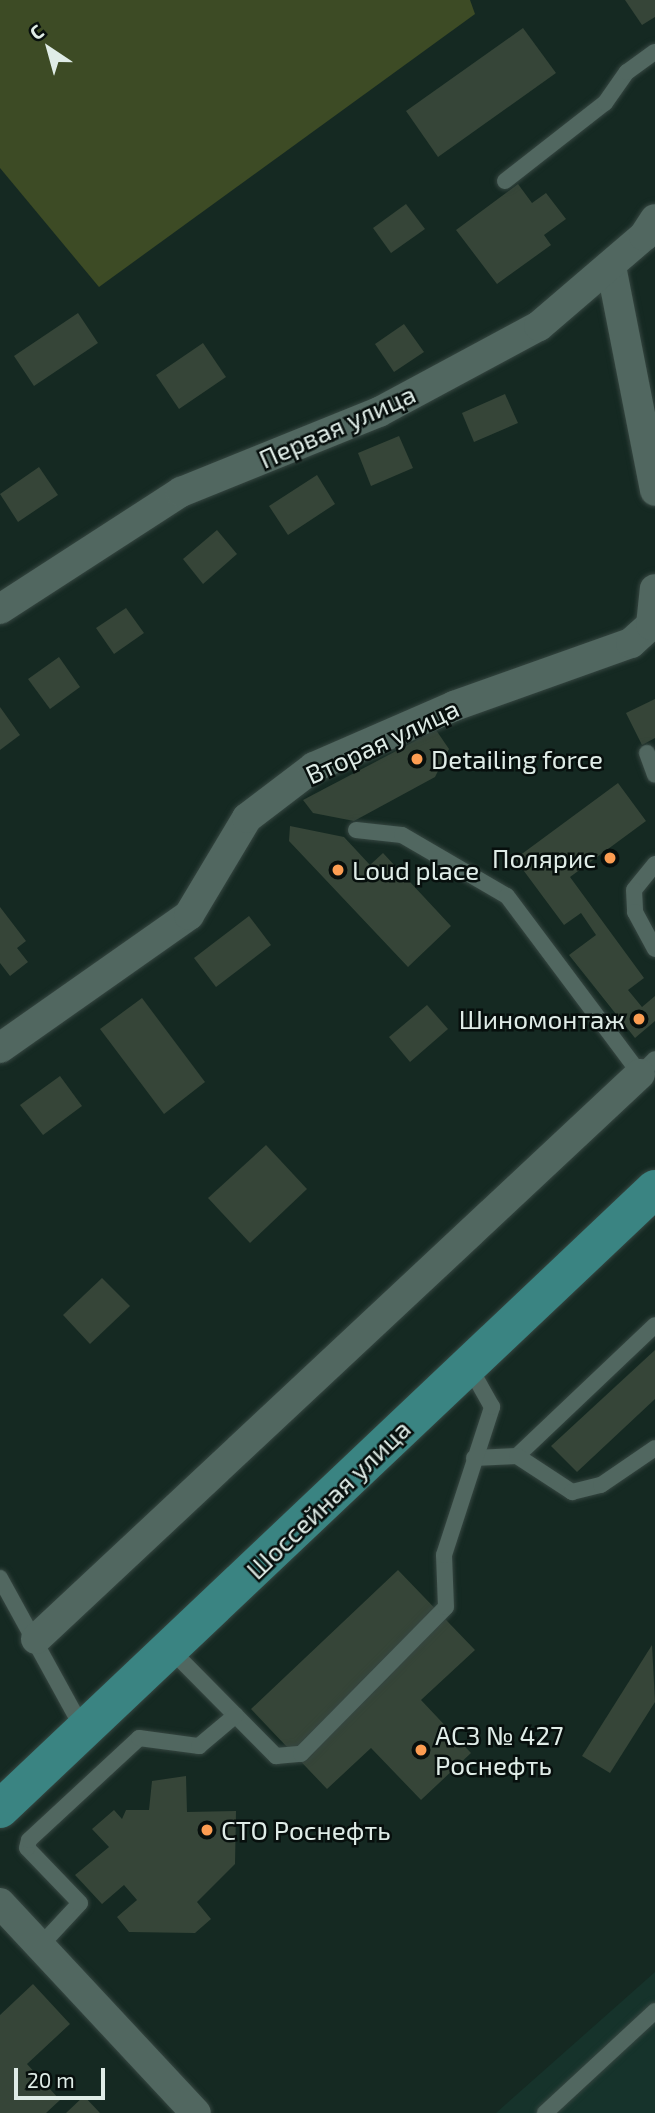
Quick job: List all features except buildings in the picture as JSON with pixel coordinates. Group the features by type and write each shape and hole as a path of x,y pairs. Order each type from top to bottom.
{"main road":[{"name":"Шоссейная улица","path":"0,1809 655,1189"}],"street":[{"name":"Первая улица","path":"0,609 181,492 379,412 539,326 611,266 655,219"},
{"path":"611,266 655,491"},
{"name":"Вторая улица","path":"0,1048 189,915 247,818 314,767 454,706 631,643 651,625 655,589"},
{"path":"36,1639 647,1066"},
{"path":"0,1902 196,2113"}],"lane":[{"path":"505,181 605,103 627,72 655,52"},
{"path":"647,753 655,775"},
{"path":"356,830 402,835 506,896 647,1066"},
{"path":"655,864 634,890 635,912 655,949"},
{"path":"517,1456 655,1325"},
{"path":"170,1649 276,1756 301,1755 433,1623 450,1593 444,1555 492,1407 469,1366"},
{"path":"474,1458 517,1456 572,1492 601,1485 655,1448"},
{"path":"0,1578 36,1639 84,1732"},
{"path":"41,1945 80,1903 27,1848 29,1840 139,1738 199,1746 236,1715"},
{"path":"545,2113 655,2011"}],"shaded area":[{"path":"655,1972 655,2113 496,2113"}],"green space":[{"path":"0,0 470,0 475,14 99,287 0,168"}],"place":[{"name":"Detailing force","path":"417,759"},
{"name":"Полярис","path":"610,858"},
{"name":"Loud place","path":"338,870"},
{"name":"Шиномонтаж","path":"639,1019"},
{"name":"АСЗ № 427 Роснефть","path":"421,1750"},
{"name":"СТО Роснефть","path":"207,1830"}]}
